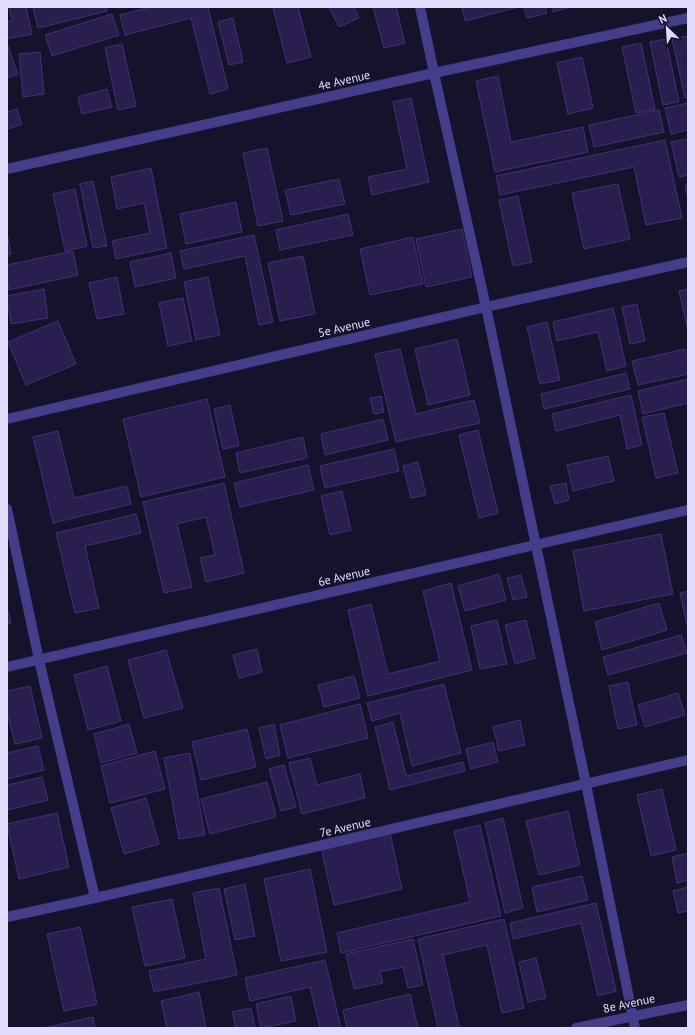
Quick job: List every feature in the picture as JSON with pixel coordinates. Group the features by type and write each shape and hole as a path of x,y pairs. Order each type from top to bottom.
{"street":[{"path":"420,7 486,307 586,784 634,1028"},
{"name":"4e Avenue","path":"7,169 434,73 688,18"},
{"name":"5e Avenue","path":"7,418 486,307 688,262"},
{"path":"7,509 39,660 96,898"},
{"name":"6e Avenue","path":"7,667 688,510"},
{"name":"7e Avenue","path":"7,917 96,898 688,760"},
{"name":"8e Avenue","path":"576,1028 688,1005"}],"building":[{"path":"9,7 26,7 32,34 7,39 7,22 12,21"},
{"path":"106,7 107,11 38,28 33,8"},
{"path":"151,7 208,7 228,89 210,94 191,18 125,35 120,15"},
{"path":"273,7 298,7 311,57 287,63"},
{"path":"329,7 354,7 359,18 339,27"},
{"path":"373,7 396,7 405,43 384,48"},
{"path":"462,7 514,7 515,8 465,21"},
{"path":"524,7 545,7 547,13 527,18"},
{"path":"552,7 567,7 567,8 553,12"},
{"path":"112,14 119,35 52,56 45,35"},
{"path":"233,18 243,62 229,65 218,22"},
{"path":"688,36 688,97 685,98 672,39"},
{"path":"666,39 679,102 663,105 650,42"},
{"path":"641,43 655,109 636,113 622,47"},
{"path":"122,44 136,106 118,110 105,48"},
{"path":"7,46 18,74 7,78"},
{"path":"40,52 44,94 23,97 19,54"},
{"path":"582,57 593,108 568,114 557,63"},
{"path":"498,76 511,142 583,127 588,152 495,172 476,81"},
{"path":"107,89 112,107 82,114 78,97"},
{"path":"411,98 429,182 372,195 368,177 407,169 393,102"},
{"path":"688,103 688,130 671,134 665,108"},
{"path":"17,109 22,124 7,129 7,112"},
{"path":"659,110 664,132 594,147 589,125"},
{"path":"688,139 688,175 679,177 671,142"},
{"path":"665,140 682,218 646,225 634,167 500,195 496,176"},
{"path":"267,148 283,221 258,226 243,153"},
{"path":"151,168 167,248 116,259 112,241 150,233 144,203 117,209 111,177"},
{"path":"339,179 345,204 291,215 285,190"},
{"path":"93,181 107,246 93,248 80,184"},
{"path":"618,184 630,239 584,249 572,193"},
{"path":"688,184 688,200 685,185"},
{"path":"75,189 87,246 65,251 53,194"},
{"path":"518,196 532,262 513,266 499,200"},
{"path":"236,202 242,232 186,244 180,214"},
{"path":"348,214 353,235 280,250 276,230"},
{"path":"462,229 472,277 426,287 416,239"},
{"path":"7,233 11,254 7,255"},
{"path":"254,235 273,322 259,325 245,256 184,269 180,251"},
{"path":"413,237 423,284 370,295 360,249"},
{"path":"73,251 78,275 9,290 7,265"},
{"path":"171,253 176,278 135,287 130,262"},
{"path":"303,256 315,314 280,321 268,263"},
{"path":"117,277 124,314 97,319 89,283"},
{"path":"208,277 220,335 196,340 184,282"},
{"path":"44,289 48,318 11,324 7,296"},
{"path":"688,289 688,331 679,291"},
{"path":"183,298 192,341 168,346 159,303"},
{"path":"637,304 645,341 630,344 622,307"},
{"path":"613,308 626,366 607,371 598,332 557,341 553,322"},
{"path":"58,321 76,364 26,385 8,342"},
{"path":"547,322 560,380 540,384 527,327"},
{"path":"457,339 470,395 428,405 415,349"},
{"path":"400,349 416,414 474,400 480,423 396,442 375,354"},
{"path":"685,349 688,360 688,374 638,385 632,361"},
{"path":"626,373 630,389 544,409 541,394"},
{"path":"688,379 688,403 643,414 638,391"},
{"path":"631,395 642,445 627,449 620,415 556,431 552,414"},
{"path":"381,396 384,412 374,414 370,398"},
{"path":"207,399 225,477 141,497 123,419"},
{"path":"230,405 239,446 223,449 214,409"},
{"path":"664,413 678,473 656,478 642,417"},
{"path":"383,419 388,440 325,455 321,434"},
{"path":"478,430 498,513 479,518 459,435"},
{"path":"58,431 74,498 127,486 131,504 53,523 33,437"},
{"path":"303,437 307,458 240,473 236,453"},
{"path":"394,449 399,471 325,488 320,466"},
{"path":"608,456 614,481 573,491 567,465"},
{"path":"418,462 426,495 411,498 403,466"},
{"path":"308,465 314,490 240,507 234,483"},
{"path":"224,483 244,573 206,582 200,558 215,555 206,517 177,524 192,587 164,593 143,502"},
{"path":"566,483 569,500 555,504 550,486"},
{"path":"342,491 351,530 330,535 321,496"},
{"path":"136,514 141,533 85,546 99,608 75,613 56,533"},
{"path":"661,534 673,594 584,611 573,551"},
{"path":"499,574 506,600 465,611 458,586"},
{"path":"521,575 527,597 513,600 507,578"},
{"path":"451,583 472,670 368,696 348,610 371,604 388,674 440,661 423,591"},
{"path":"688,591 688,624 687,625 680,593"},
{"path":"659,603 667,630 602,650 595,622"},
{"path":"7,608 11,623 7,624"},
{"path":"497,620 507,664 480,669 471,626"},
{"path":"526,620 535,658 515,664 505,625"},
{"path":"681,635 687,653 608,675 603,657"},
{"path":"257,649 262,672 239,678 233,655"},
{"path":"166,650 183,708 144,718 128,660"},
{"path":"107,666 121,721 88,730 74,675"},
{"path":"354,676 360,698 324,707 318,685"},
{"path":"628,682 637,725 618,729 609,686"},
{"path":"444,684 461,753 412,766 400,713 372,721 367,703"},
{"path":"30,686 42,738 15,744 7,712 7,691"},
{"path":"678,693 685,715 645,727 638,705"},
{"path":"360,704 368,738 288,758 280,725"},
{"path":"520,720 525,745 499,751 493,727"},
{"path":"393,722 406,776 463,762 465,771 390,790 375,727"},
{"path":"129,724 137,753 101,763 94,734"},
{"path":"274,724 280,755 266,759 259,728"},
{"path":"247,729 256,767 201,780 192,742"},
{"path":"493,742 498,762 471,769 466,749"},
{"path":"38,746 44,770 7,779 7,753"},
{"path":"155,751 165,789 110,803 101,766"},
{"path":"190,753 205,835 179,839 164,758"},
{"path":"310,758 317,785 360,774 365,798 302,814 289,763"},
{"path":"284,765 296,807 281,811 269,769"},
{"path":"42,777 48,800 7,810 7,785"},
{"path":"267,782 276,817 210,834 201,799"},
{"path":"662,789 676,850 651,856 637,795"},
{"path":"146,798 159,844 124,854 111,808"},
{"path":"568,811 580,865 539,875 526,821"},
{"path":"57,813 69,867 19,879 7,824"},
{"path":"503,818 523,908 505,913 485,823"},
{"path":"480,825 501,916 341,953 337,933 470,902 454,831"},
{"path":"390,833 402,889 334,905 321,848"},
{"path":"688,853 688,880 677,883 672,857"},
{"path":"310,869 327,952 281,961 264,879"},
{"path":"582,876 588,900 537,912 532,887"},
{"path":"245,884 255,936 235,940 224,889"},
{"path":"688,887 688,911 678,913 673,891"},
{"path":"219,888 237,975 154,992 149,971 206,959 193,893"},
{"path":"172,899 185,958 145,966 132,907"},
{"path":"596,903 616,991 598,996 581,923 513,939 510,923"},
{"path":"504,919 524,1008 502,1013 487,945 443,955 459,1026 452,1028 438,1028 418,939"},
{"path":"80,927 97,1004 64,1011 47,934"},
{"path":"413,939 423,985 408,988 403,967 380,972 383,983 354,989 346,954"},
{"path":"536,958 546,998 528,1002 519,962"},
{"path":"325,960 341,1028 320,1028 310,987 250,1001 245,978"},
{"path":"199,992 206,1028 167,1028 161,1001"},
{"path":"410,994 418,1028 347,1028 343,1010"},
{"path":"291,996 296,1021 261,1028 256,1004"},
{"path":"251,1008 255,1028 236,1028 232,1012"},
{"path":"93,1017 95,1028 44,1028"}]}
